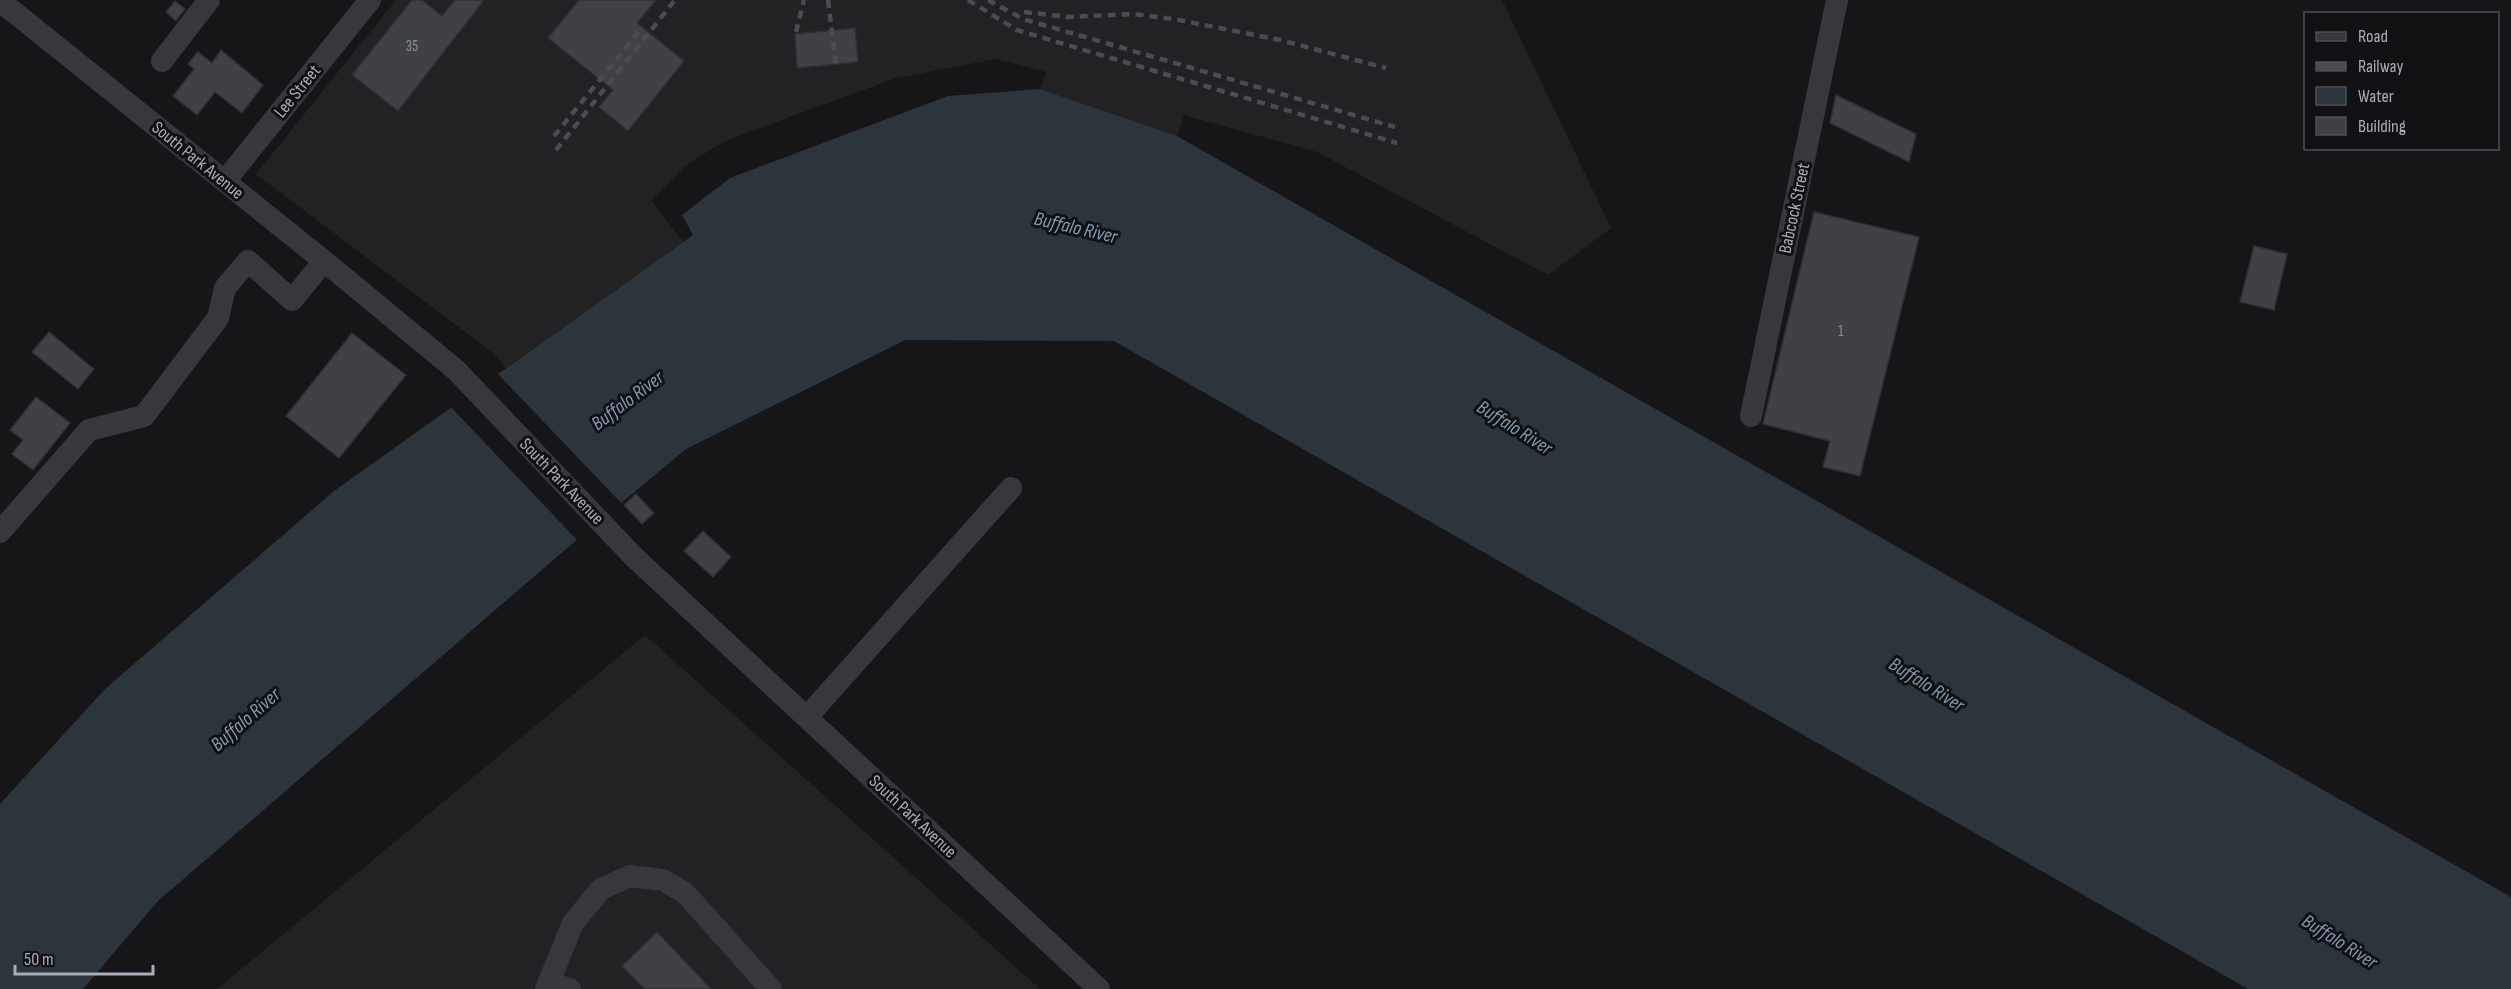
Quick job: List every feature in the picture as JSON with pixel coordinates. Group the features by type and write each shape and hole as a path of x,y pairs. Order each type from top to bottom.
{"street":[{"path":"162,61 209,0"},
{"name":"Lee Street","path":"225,182 370,0"},
{"name":"Babcock Street","path":"1751,416 1837,0"},
{"name":"South Park Avenue","path":"0,1 456,370 634,557 1099,989"},
{"path":"0,532 89,430 144,416 218,318 225,288 248,261 292,300 324,261"},
{"path":"807,717 1011,488"},
{"path":"555,987 573,923 601,889 630,876 663,880 685,893 771,989"}],"shaded area":[{"path":"396,0 1502,0 1611,228 1548,275 1317,152 1184,115 1177,136 1040,89 1046,72 996,59 896,78 725,141 685,166 651,200 683,242 506,368 493,353 256,174"},
{"path":"645,635 1040,989 217,989"}],"water":[{"name":"Buffalo River","path":"1040,89 1177,136 2511,897 2511,989 2248,989 1114,341 905,340 686,449 559,555 158,901 83,989 0,989 0,804 105,689 334,491 693,235 682,215 730,178 948,96"}],"pier":[{"path":"496,372 623,505 579,542 449,405"}],"building":[{"path":"412,0 422,0 442,16 455,0 484,0 398,111 352,75"},
{"path":"579,0 656,0 637,23 684,61 628,131 599,107 613,90 548,38"},
{"path":"175,1 185,9 176,21 166,12"},
{"path":"855,28 858,62 797,68 795,34"},
{"path":"221,50 263,85 242,113 215,92 197,115 173,96 194,69 188,64 198,52 212,63"},
{"path":"1836,95 1916,134 1909,162 1830,123"},
{"path":"1814,212 1919,237 1860,476 1823,467 1830,441 1763,424"},
{"path":"2254,246 2287,254 2274,310 2240,302"},
{"path":"49,332 94,369 78,389 32,352"},
{"path":"352,333 406,375 339,458 286,416"},
{"path":"36,397 70,423 33,470 12,454 23,440 10,430"},
{"path":"636,494 654,513 642,524 624,505"},
{"path":"703,531 731,557 713,577 684,551"},
{"path":"657,932 711,989 645,989 622,966"}],"railway":[{"path":"556,150 675,0"},
{"path":"796,32 804,0"},
{"path":"828,0 836,65"},
{"path":"968,0 1017,30 1397,143"},
{"path":"988,0 1023,19 1395,127"},
{"path":"1024,12 1068,17 1134,14 1174,19 1280,40 1386,68"},
{"path":"554,136 642,28"}]}
